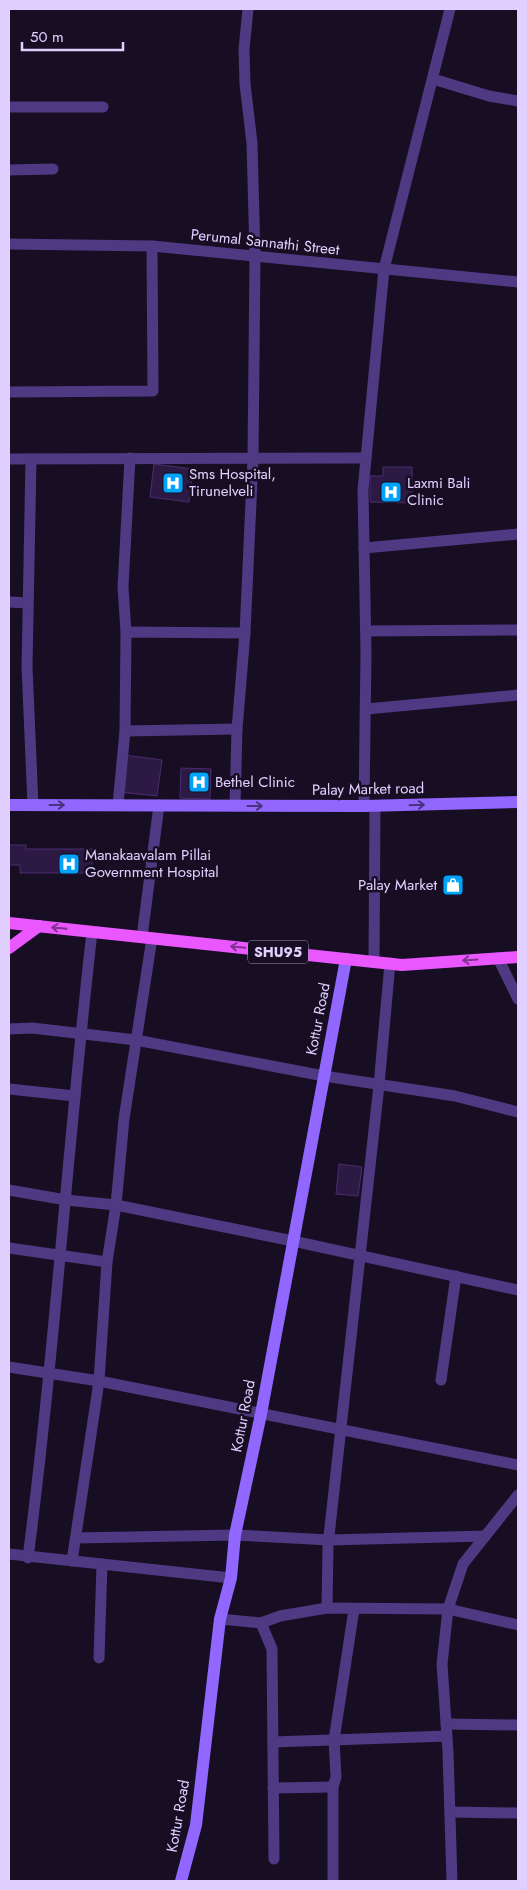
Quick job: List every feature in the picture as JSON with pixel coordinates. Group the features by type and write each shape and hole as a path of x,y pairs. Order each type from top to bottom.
{"main road":[{"name":"SHU95","path":"9,923 402,965 518,957"},
{"path":"9,948 39,926"}],"street":[{"path":"235,806 237,729 245,633 253,458 255,256 252,143 245,84 244,49 248,9"},
{"path":"374,962 366,709 363,490 384,269 450,9"},
{"path":"432,78 489,96 518,101"},
{"path":"9,107 103,107"},
{"path":"9,170 53,169"},
{"name":"Perumal Sannathi Street","path":"9,244 152,246 518,282"},
{"path":"9,392 153,391 152,246"},
{"path":"118,805 125,730 126,632 123,587 130,458"},
{"path":"9,459 366,458"},
{"path":"31,459 27,666 33,805"},
{"path":"364,548 518,534"},
{"path":"9,602 28,603"},
{"path":"366,631 518,630"},
{"path":"126,632 245,633"},
{"path":"366,709 518,695"},
{"path":"125,730 237,729"},
{"name":"Palay Market road","path":"9,805 370,806 518,802"},
{"path":"72,1561 100,1381 107,1262 116,1206 124,1119 136,1040 159,805"},
{"path":"28,1558 49,1372 80,1034 92,932"},
{"path":"498,958 518,999"},
{"name":"Kottur Road","path":"181,1881 196,1825 220,1619 231,1578 235,1535 261,1414 346,959"},
{"path":"328,1608 329,1540 379,1085 390,963"},
{"path":"9,1029 32,1028 136,1040 324,1076 455,1096 518,1112"},
{"path":"9,1089 75,1096"},
{"path":"9,1190 116,1206 293,1240 518,1290"},
{"path":"9,1248 107,1262"},
{"path":"441,1380 456,1276"},
{"path":"9,1367 100,1381 518,1465"},
{"path":"452,1881 447,1736 442,1664 448,1609 463,1564 518,1495"},
{"path":"76,1538 235,1535 329,1540 485,1536"},
{"path":"9,1554 28,1558 231,1578"},
{"path":"99,1658 102,1564"},
{"path":"220,1619 261,1623 280,1616 328,1608 448,1609 518,1625"},
{"path":"333,1881 333,1787 336,1777 334,1740 354,1608"},
{"path":"261,1623 272,1649 274,1859"},
{"path":"446,1724 518,1725"},
{"path":"273,1742 447,1736"},
{"path":"273,1788 333,1787"},
{"path":"450,1812 518,1813"}],"building":[{"path":"154,464 193,469 189,502 150,497"},
{"path":"383,467 412,467 412,503 370,502 370,476 383,476"},
{"path":"124,755 162,760 157,796 119,792"},
{"path":"181,768 211,769 210,799 180,798"},
{"path":"9,845 26,845 26,849 92,849 92,873 20,873 20,865 9,865"},
{"path":"339,1164 362,1167 358,1196 336,1194"}],"place":[{"name":"Sms Hospital, Tirunelveli","path":"173,483"},
{"name":"Laxmi Bali Clinic","path":"391,492"},
{"name":"Bethel Clinic","path":"199,782"},
{"name":"Manakaavalam Pillai Government Hospital","path":"69,864"},
{"name":"Palay Market","path":"453,885"}]}
